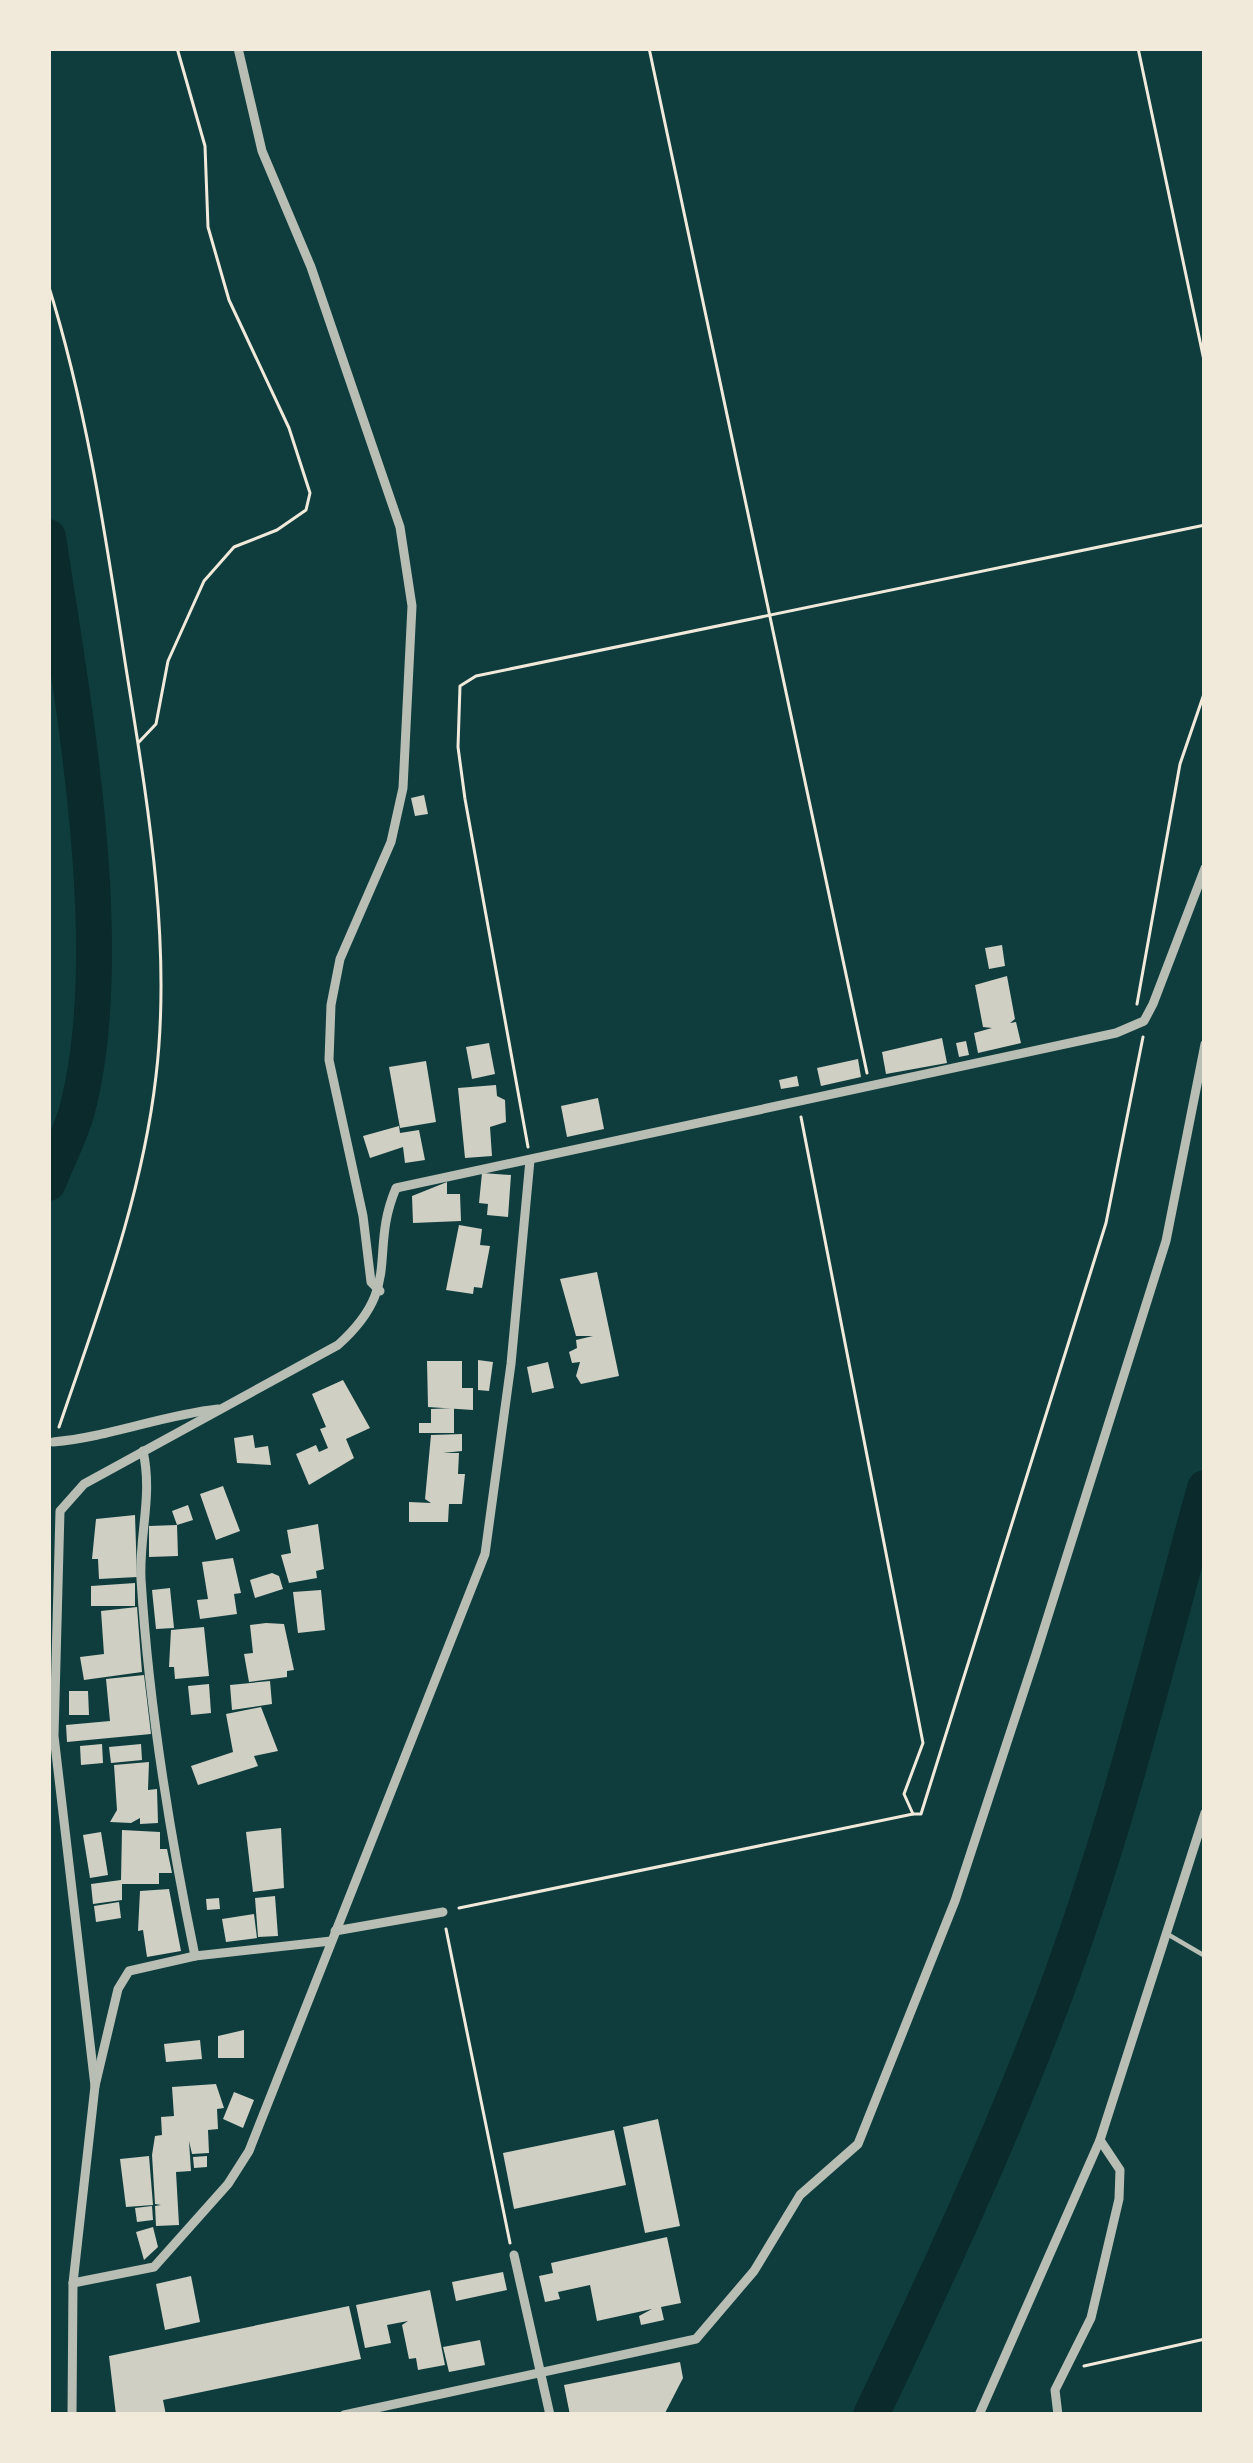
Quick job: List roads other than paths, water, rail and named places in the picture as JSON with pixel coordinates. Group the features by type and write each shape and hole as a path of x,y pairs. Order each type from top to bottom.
{"street":[{"path":"238,48 262,152 310,267 400,527 412,606 403,788 391,842 340,959 331,1005 329,1060 363,1216 371,1282 380,1291"},
{"path":"95,2086 54,1736 60,1511 84,1484 338,1345 364,1322 380,1291 389,1205 396,1189 1116,1033 1144,1021 1205,868"},
{"path":"344,2415 696,2339 732,2290 754,2271 800,2195 858,2144 955,1900 1065,1564 1166,1240 1205,1044"},
{"path":"73,2283 154,2267 228,2184 249,2151 484,1554 511,1364 530,1160"},
{"path":"53,1442 108,1437 185,1412 223,1409"},
{"path":"143,1451 150,1507 140,1537 141,1578 154,1724 165,1814 194,1956"},
{"path":"980,2415 1100,2140 1205,1814"},
{"path":"72,2415 73,2283 95,2086 118,1989 129,1971 443,1912"},
{"path":"1058,2415 1055,2390 1091,2318 1119,2199 1120,2170 1100,2140"},
{"path":"514,2255 550,2415"}],"lane":[{"path":"1167,1934 1205,1956"}],"waterway":[{"path":"48,537 88,827 94,980 76,1114 48,1183"},
{"path":"871,2415 990,2156 1054,1997 1117,1808 1205,1488"}]}
